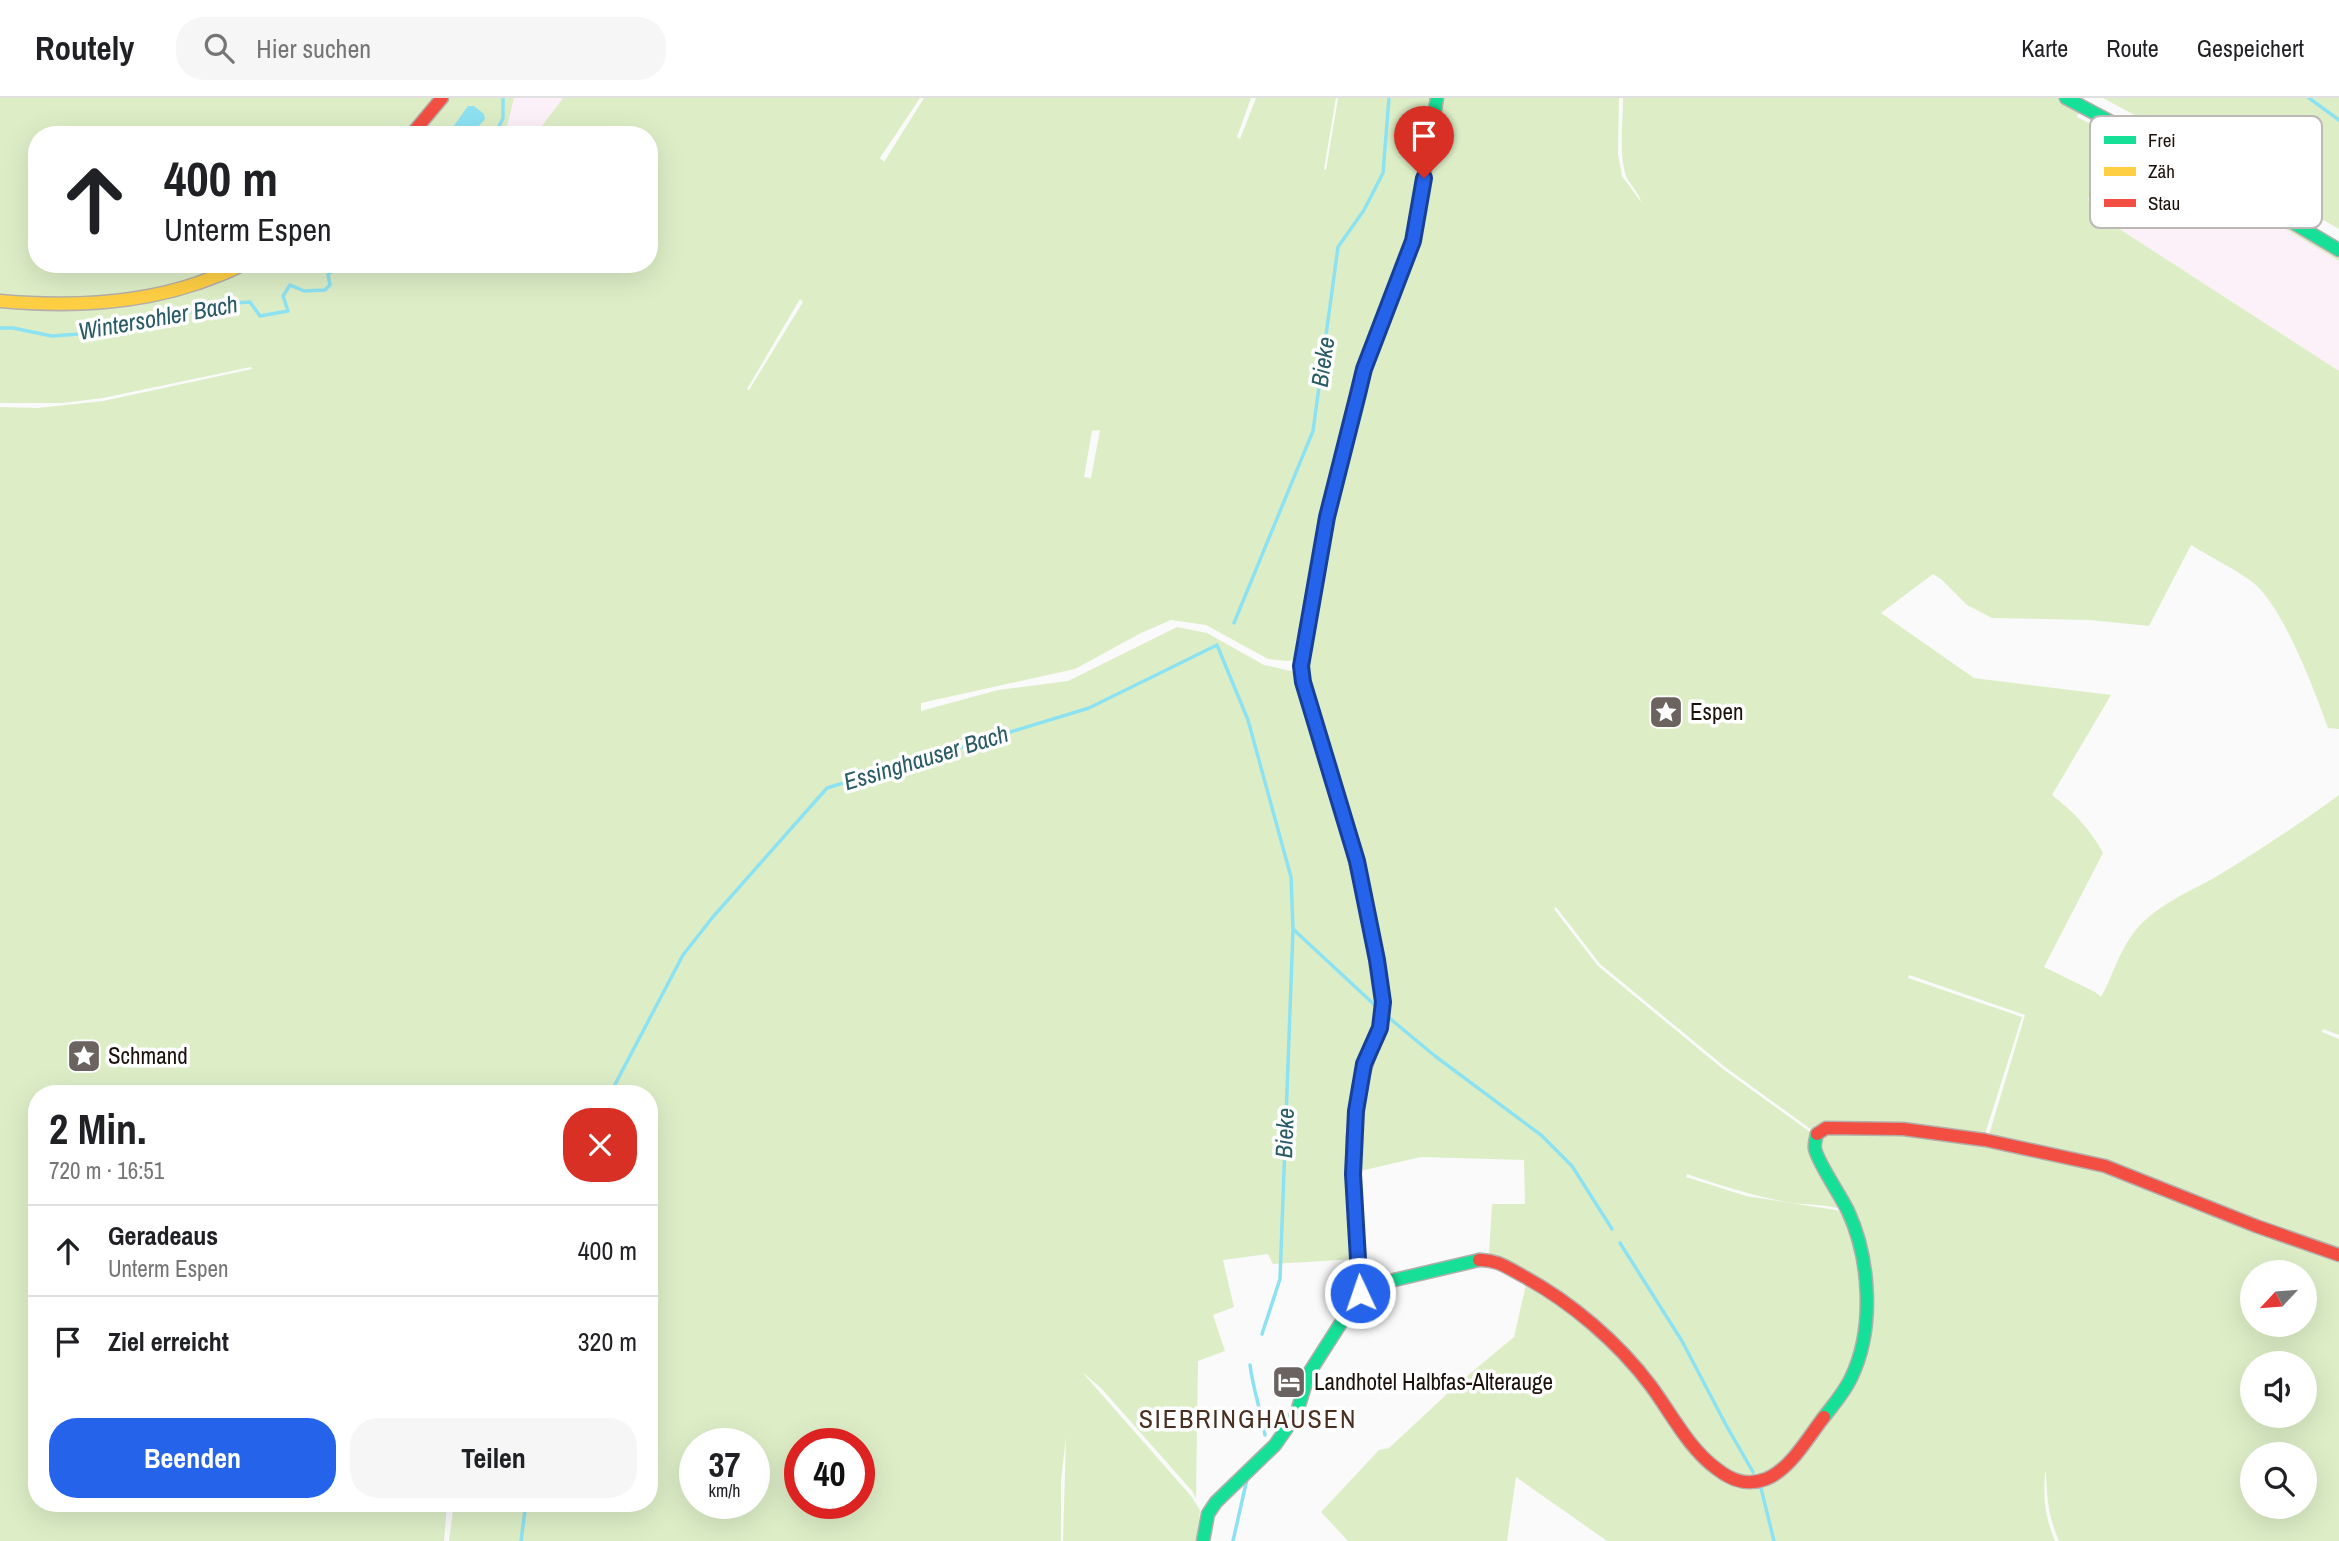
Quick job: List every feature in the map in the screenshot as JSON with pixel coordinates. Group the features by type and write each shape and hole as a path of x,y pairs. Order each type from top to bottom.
{"street":[{"path":"419,126 442,98"},
{"path":"1360,1293 1353,1174 1356,1111 1364,1064 1380,1028 1383,1002 1357,861 1303,682 1301,666 1327,517 1364,369 1413,241 1437,98"},
{"path":"2066,98 2100,116"},
{"path":"2302,228 2339,250"},
{"path":"0,301 48,306 123,302 165,295 220,273"},
{"path":"1203,1541 1208,1514 1229,1487 1275,1446 1296,1415 1310,1370 1360,1293 1373,1285 1471,1260 1491,1259 1552,1292 1605,1336 1649,1383 1674,1421 1715,1468 1737,1482 1768,1478 1786,1465 1852,1377 1867,1317 1867,1293 1861,1252 1848,1212 1815,1150 1816,1136 1823,1129 1916,1130 1985,1140 2105,1166 2256,1226 2339,1255"}],"shaded area":[{"path":"514,98 563,98 542,126 507,126"},
{"path":"2118,228 2283,228 2339,261 2339,371"}],"green space":[{"path":"0,98 514,98 507,126 28,126 28,273 658,273 658,126 542,126 563,98 920,98 880,158 884,162 924,98 1251,98 1237,137 1240,139 1256,98 1336,98 1324,169 1326,170 1338,98 1434,98 1416,218 1362,367 1301,659 1268,659 1206,625 1171,620 1075,669 921,703 921,711 998,690 1068,681 1177,627 1207,633 1264,665 1295,672 1306,703 1369,933 1376,972 1378,1026 1357,1085 1356,1259 1273,1264 1268,1254 1223,1260 1234,1307 1213,1315 1225,1351 1198,1361 1196,1499 1193,1492 1101,1388 1082,1372 1191,1496 1200,1510 1197,1541 1063,1541 1066,1437 1061,1481 1061,1541 449,1541 453,1512 658,1512 658,1085 28,1085 28,1512 446,1512 444,1541 0,1541 0,407 37,408 103,401 252,369 251,367 103,398 63,403 0,403","holes":["800,299 803,302 749,390 747,389","1100,430 1091,478 1084,477 1092,431"]},
{"path":"1441,98 1619,98 1618,154 1622,176 1641,202 1626,177 1623,164 1623,98 2084,98 2077,117 2090,124 2090,228 2118,228 2339,371 2339,729 2328,728 2286,628 2263,592 2244,576 2191,545 2149,626 2090,620 1992,618 1967,605 1933,574 1881,613 1974,678 2111,695 2052,795 2081,821 2103,853 2044,967 2101,997 2129,939 2153,913 2250,856 2339,795 2339,1035 2323,1029 2322,1032 2339,1039 2339,1251 2307,1242 2109,1162 2050,1147 1988,1138 2025,1015 1909,975 1908,978 2022,1017 1984,1137 1813,1131 1725,1067 1600,964 1556,907 1554,909 1598,966 1723,1069 1813,1134 1841,1209 1779,1201 1687,1174 1686,1177 1746,1196 1842,1211 1850,1231 1862,1296 1861,1338 1852,1376 1785,1464 1767,1476 1738,1480 1717,1467 1607,1336 1489,1255 1492,1204 1525,1204 1524,1160 1421,1157 1356,1172 1357,1112 1389,1003 1303,660 1331,519 1366,371 1410,265"},
{"path":"2103,98 2339,98 2339,229 2322,219 2322,116 2136,116"},
{"path":"2283,228 2293,228 2339,256 2339,261"},
{"path":"1902,1130 1972,1139 2105,1171 2339,1257 2339,1541 2059,1541 2052,1523 2046,1472 2046,1508 2055,1541 1607,1541 1516,1477 1507,1541 1348,1541 1321,1512 1379,1450 1389,1448 1461,1381 1514,1337 1527,1280 1551,1293 1648,1385 1673,1423 1736,1483 1768,1479 1855,1379 1868,1275 1820,1157 1821,1141 1825,1135"}],"water":[{"path":"468,106 474,106 484,114 485,119 479,126 454,126"}],"waterway":[{"name":"Wintersohler Bach","path":"499,126 503,118 503,98"},
{"name":"Bieke","path":"1234,623 1313,431 1338,247 1364,210 1383,173 1389,98"},
{"path":"2309,98 2339,120"},
{"name":"Wintersohler Bach","path":"0,328 52,336 92,333 120,324 168,318 219,304 250,302 260,316 288,311 283,296 290,285 304,291 325,290 330,285 330,273"},
{"name":"Essinghauser Bach","path":"615,1085 683,955 712,918 827,788 1089,708 1217,645 1248,720 1291,877 1293,929 1379,1009"},
{"name":"Bieke","path":"1262,1334 1280,1279 1293,930"},
{"path":"1388,1017 1435,1056 1541,1135 1572,1166 1612,1229"},
{"path":"1620,1243 1682,1341 1753,1472"},
{"name":"Bieke","path":"1250,1365 1265,1435"},
{"name":"Bieke","path":"1233,1541 1249,1476"},
{"path":"1760,1484 1774,1541"},
{"name":"Essinghauser Bach","path":"521,1541 525,1512"}],"traffic: fast":[{"path":"1356,401 1364,369 1413,241 1437,98"},
{"path":"2066,98 2100,116"},
{"path":"2302,228 2339,250"},
{"path":"1349,835 1370,922 1383,1000 1381,1022 1359,1086 1353,1137 1353,1189 1360,1293"},
{"path":"1817,1134 1817,1155 1848,1211 1855,1230 1861,1250 1867,1294 1864,1338 1859,1359 1845,1389 1824,1417"},
{"path":"1203,1541 1208,1514 1216,1502 1275,1445 1296,1415 1309,1373 1360,1293 1373,1285 1479,1260"}],"traffic: slow":[{"path":"0,301 75,304 125,300 174,290 224,273"}],"traffic: jam":[{"path":"419,126 442,98"},
{"path":"1349,835 1303,682 1301,666 1327,517 1356,401"},
{"path":"1817,1134 1826,1128 1903,1129 1985,1140 2105,1166 2256,1226 2339,1255"},
{"path":"1479,1260 1507,1267 1541,1286 1593,1324 1638,1370 1698,1451 1728,1477 1752,1482 1775,1474 1791,1460 1824,1417"}],"place":[{"name":"Espen","path":"1666,712"},
{"name":"Schmand","path":"84,1056"},
{"name":"Landhotel Halbfas-Alterauge","path":"1289,1382"}],"district":[{"name":"SIEBRINGHAUSEN","path":"1248,1419"}],"route":[{"path":"1360,1293 1353,1174 1356,1111 1364,1064 1380,1028 1383,1002 1357,861 1303,682 1301,666 1327,517 1364,369 1407,262 1418,220 1424,178"}]}
